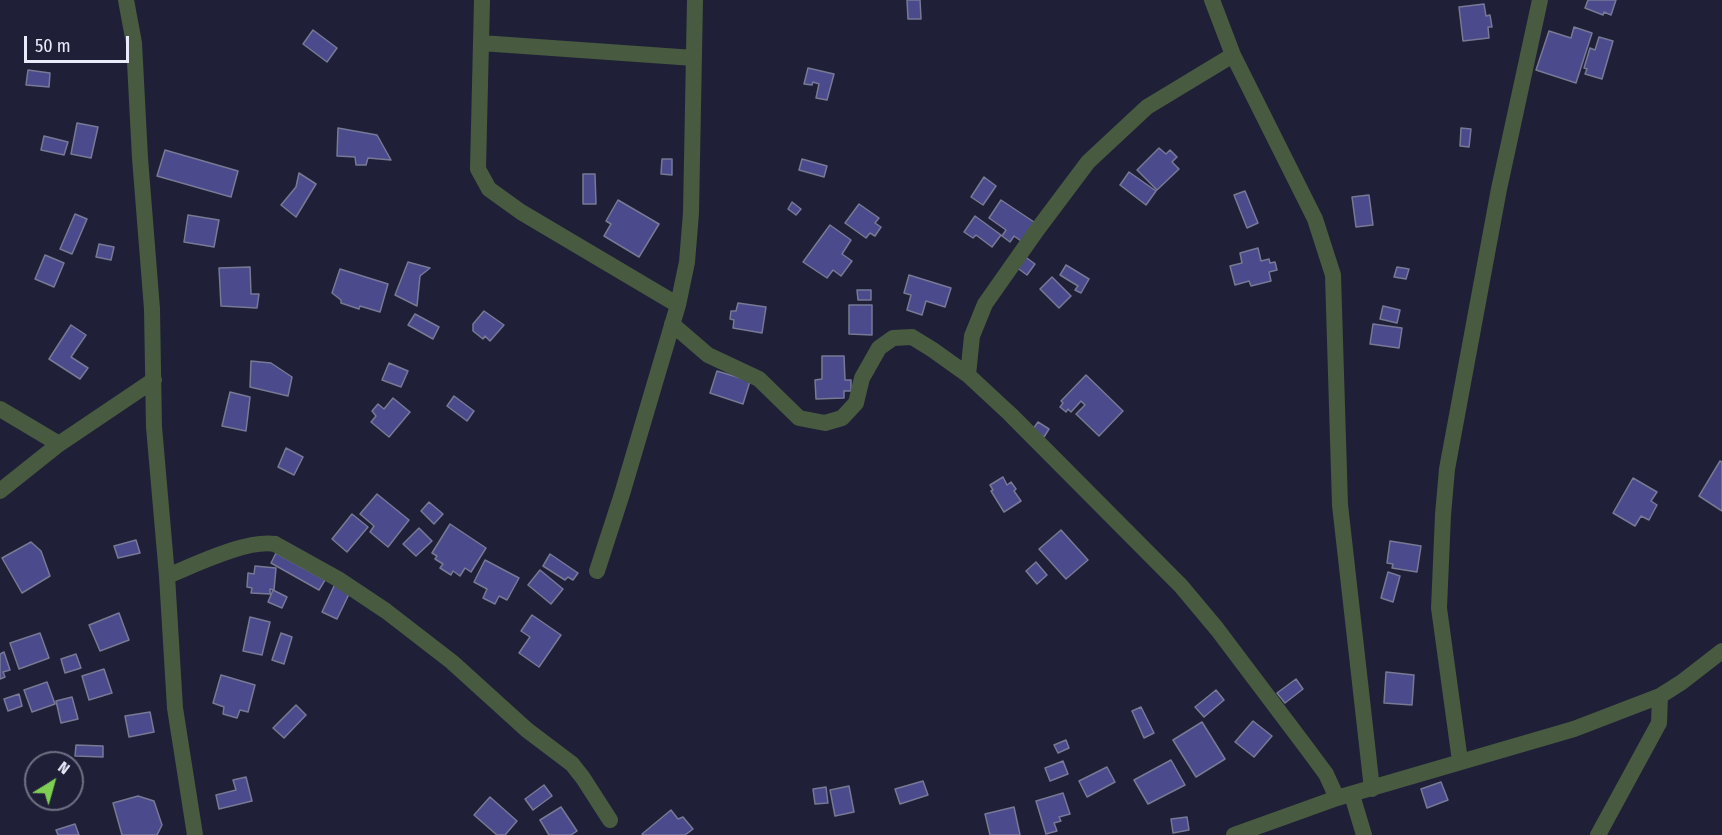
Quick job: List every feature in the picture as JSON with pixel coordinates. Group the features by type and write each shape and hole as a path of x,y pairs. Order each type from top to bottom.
{"street":[{"path":"126,0 134,43 152,309 154,427 167,576 175,708 195,835"},
{"path":"482,0 478,169 489,189 521,212 678,305"},
{"path":"597,571 678,305 687,262 691,213 695,0"},
{"path":"1212,0 1233,55 1315,219 1333,275 1340,505 1372,789"},
{"path":"1460,761 1439,609 1447,469 1499,189 1540,0"},
{"path":"481,43 694,58"},
{"path":"968,375 972,336 985,304 1036,230 1088,162 1147,107 1233,55"},
{"path":"672,324 708,356 759,379 799,418 825,423 842,418 856,403 862,378 879,348 893,338 912,337 968,375 1010,414 1181,586 1217,629 1344,797 1364,835"},
{"path":"0,491 59,444 154,380"},
{"path":"0,410 59,444"},
{"path":"167,576 238,548 265,542 275,544 338,579 386,611 452,662 527,730 572,764 583,777 610,820"},
{"path":"1234,835 1344,797 1574,729 1660,696 1722,651"},
{"path":"1598,835 1659,723 1660,696"}],"building":[{"path":"907,0 920,0 921,19 908,19"},
{"path":"1588,0 1616,0 1611,15 1604,12 1603,15 1585,8"},
{"path":"1484,4 1486,16 1490,15 1492,27 1488,27 1489,38 1463,41 1459,7"},
{"path":"1574,27 1592,33 1576,83 1536,70 1549,31 1571,38"},
{"path":"313,30 337,48 327,62 303,44"},
{"path":"1599,37 1613,41 1602,79 1585,74 1587,69 1584,68 1590,48 1595,50"},
{"path":"808,68 834,74 827,100 816,98 819,84 813,82 812,85 804,84"},
{"path":"28,70 50,73 49,87 26,85"},
{"path":"77,123 98,127 91,158 71,154"},
{"path":"338,128 377,135 391,160 368,158 366,165 356,165 355,157 337,156"},
{"path":"1461,128 1471,129 1469,147 1460,146"},
{"path":"44,136 68,142 64,155 41,150"},
{"path":"1159,148 1166,154 1170,150 1177,157 1172,162 1179,169 1157,190 1137,170"},
{"path":"165,150 238,171 231,197 157,176"},
{"path":"662,159 672,159 672,175 661,174"},
{"path":"802,159 827,166 824,177 799,170"},
{"path":"1129,172 1156,191 1146,205 1120,185"},
{"path":"299,173 316,184 296,217 281,205 296,187"},
{"path":"583,174 595,174 596,204 583,204"},
{"path":"984,177 996,186 983,205 971,197"},
{"path":"1245,191 1258,223 1247,228 1234,195"},
{"path":"1369,195 1373,225 1356,227 1352,197"},
{"path":"618,200 659,224 639,257 604,236 611,224 606,221"},
{"path":"1001,200 1037,224 1024,243 1014,236 1010,242 1002,236 1006,230 989,218"},
{"path":"792,202 801,209 796,215 788,209"},
{"path":"859,204 879,218 875,223 881,227 875,236 870,233 866,238 845,223"},
{"path":"75,214 87,219 72,254 60,249"},
{"path":"188,215 219,220 214,247 184,242"},
{"path":"975,216 1001,235 992,247 976,235 973,238 964,232"},
{"path":"830,225 851,240 842,254 852,261 841,276 833,270 827,278 803,262"},
{"path":"99,244 114,247 111,260 96,257"},
{"path":"1258,248 1261,261 1269,259 1270,263 1275,262 1277,270 1269,272 1271,281 1251,286 1249,281 1235,285 1230,266 1242,263 1240,253"},
{"path":"45,255 64,263 54,287 35,279"},
{"path":"1024,256 1035,264 1027,275 1016,267"},
{"path":"408,262 430,268 420,276 417,306 395,295"},
{"path":"1066,265 1089,279 1081,293 1075,290 1078,286 1060,275"},
{"path":"250,267 251,294 259,294 257,308 221,306 219,268"},
{"path":"1397,267 1409,269 1406,279 1394,277"},
{"path":"340,269 388,284 380,312 341,303 341,300 332,293"},
{"path":"909,275 951,288 945,307 926,301 922,315 907,310 911,295 904,293"},
{"path":"1052,277 1071,296 1059,308 1040,289"},
{"path":"857,290 871,290 871,300 858,300"},
{"path":"738,303 766,307 762,333 733,328 734,320 730,319 731,311 736,311"},
{"path":"849,305 872,305 872,335 849,334"},
{"path":"1383,306 1400,310 1397,323 1380,319"},
{"path":"484,311 504,325 490,341 485,336 483,339 473,331 473,324"},
{"path":"415,314 439,327 433,339 408,325"},
{"path":"1373,324 1402,328 1399,348 1370,344"},
{"path":"71,325 86,335 71,357 88,368 80,379 49,359"},
{"path":"822,356 844,356 845,380 851,380 851,391 844,391 844,398 816,399 815,380 822,379"},
{"path":"251,361 271,363 292,377 288,396 250,387"},
{"path":"389,363 408,371 401,387 382,380"},
{"path":"717,371 750,381 743,404 710,393"},
{"path":"1086,375 1123,411 1099,436 1076,414 1085,405 1081,401 1071,412 1068,409 1066,412 1060,407 1063,403 1061,401"},
{"path":"230,392 250,397 246,431 222,426"},
{"path":"454,396 474,411 467,421 447,406"},
{"path":"393,398 410,412 389,437 371,422 376,416 372,411 378,404 384,409"},
{"path":"1038,422 1049,429 1044,437 1033,429"},
{"path":"286,448 303,457 294,475 278,467"},
{"path":"1720,461 1722,462 1722,511 1699,496"},
{"path":"1003,477 1007,485 1011,482 1021,501 1004,512 991,491 993,490 990,485"},
{"path":"1633,478 1657,492 1651,501 1657,505 1649,520 1641,516 1635,526 1613,513"},
{"path":"377,494 409,520 388,547 370,532 374,526 360,514"},
{"path":"429,502 443,514 434,524 421,511"},
{"path":"352,514 368,527 347,552 332,539"},
{"path":"450,524 486,548 471,572 465,568 460,576 453,571 451,575 440,568 443,564 435,559 437,556 432,553"},
{"path":"419,528 432,541 416,556 403,544"},
{"path":"1061,530 1088,560 1066,579 1039,549"},
{"path":"136,540 140,553 118,558 114,546"},
{"path":"1390,541 1421,546 1417,572 1392,568 1393,564 1387,563"},
{"path":"31,542 41,551 50,576 22,593 2,558"},
{"path":"276,553 325,580 319,590 271,563"},
{"path":"550,554 578,573 573,580 568,577 565,580 543,566"},
{"path":"485,560 519,578 507,600 499,596 495,604 483,598 487,589 474,582"},
{"path":"1036,562 1047,575 1037,584 1026,571"},
{"path":"255,566 276,568 274,590 270,589 270,594 251,593 252,588 247,587 248,573 254,574"},
{"path":"540,570 563,589 551,604 528,585"},
{"path":"1388,572 1400,576 1393,602 1381,598"},
{"path":"335,584 350,592 337,619 322,612"},
{"path":"273,590 287,597 282,608 268,602"},
{"path":"119,613 129,640 100,651 89,625"},
{"path":"532,615 561,635 539,667 519,653 530,637 521,631"},
{"path":"250,617 270,622 262,655 243,651"},
{"path":"40,633 49,658 19,669 10,643"},
{"path":"281,633 292,637 284,664 272,660"},
{"path":"4,652 10,670 3,672 5,677 0,679 0,654"},
{"path":"76,654 81,668 65,673 61,659"},
{"path":"104,669 112,693 89,700 82,676"},
{"path":"1386,672 1414,675 1412,705 1384,703"},
{"path":"221,675 255,685 248,712 240,710 237,718 223,714 224,707 213,703"},
{"path":"1296,679 1303,689 1285,703 1277,693"},
{"path":"47,682 55,704 32,712 24,690"},
{"path":"1216,690 1224,700 1204,717 1195,707"},
{"path":"19,694 22,706 8,711 4,699"},
{"path":"72,697 78,719 61,723 56,701"},
{"path":"296,705 306,715 284,738 273,728"},
{"path":"1141,707 1154,733 1144,738 1132,711"},
{"path":"150,712 154,732 129,737 125,716"},
{"path":"1253,721 1272,736 1254,757 1235,742"},
{"path":"1202,722 1225,759 1196,777 1173,740"},
{"path":"1066,740 1069,748 1058,753 1054,745"},
{"path":"76,745 103,746 103,757 84,756 84,751 75,751"},
{"path":"1171,760 1185,785 1148,804 1134,780"},
{"path":"1063,761 1068,774 1050,781 1045,768"},
{"path":"1107,767 1115,782 1087,797 1079,781"},
{"path":"246,777 252,801 219,809 216,795 236,790 233,780"},
{"path":"923,781 928,795 900,804 895,789"},
{"path":"1441,782 1448,800 1427,808 1421,789"},
{"path":"544,785 552,796 533,810 525,799"},
{"path":"849,786 854,812 835,816 830,790"},
{"path":"826,787 828,803 815,804 813,789"},
{"path":"1063,793 1070,814 1059,817 1061,821 1054,823 1057,831 1046,834 1036,801"},
{"path":"138,796 154,801 162,825 157,835 122,835 113,803"},
{"path":"490,797 517,821 505,835 497,835 474,815"},
{"path":"561,807 577,831 571,835 549,835 540,820"},
{"path":"1014,807 1020,835 990,835 985,814"},
{"path":"671,810 678,819 683,817 693,829 685,835 642,834"},
{"path":"1187,817 1189,830 1173,833 1171,819"},
{"path":"75,824 79,835 58,835 56,830"}]}
